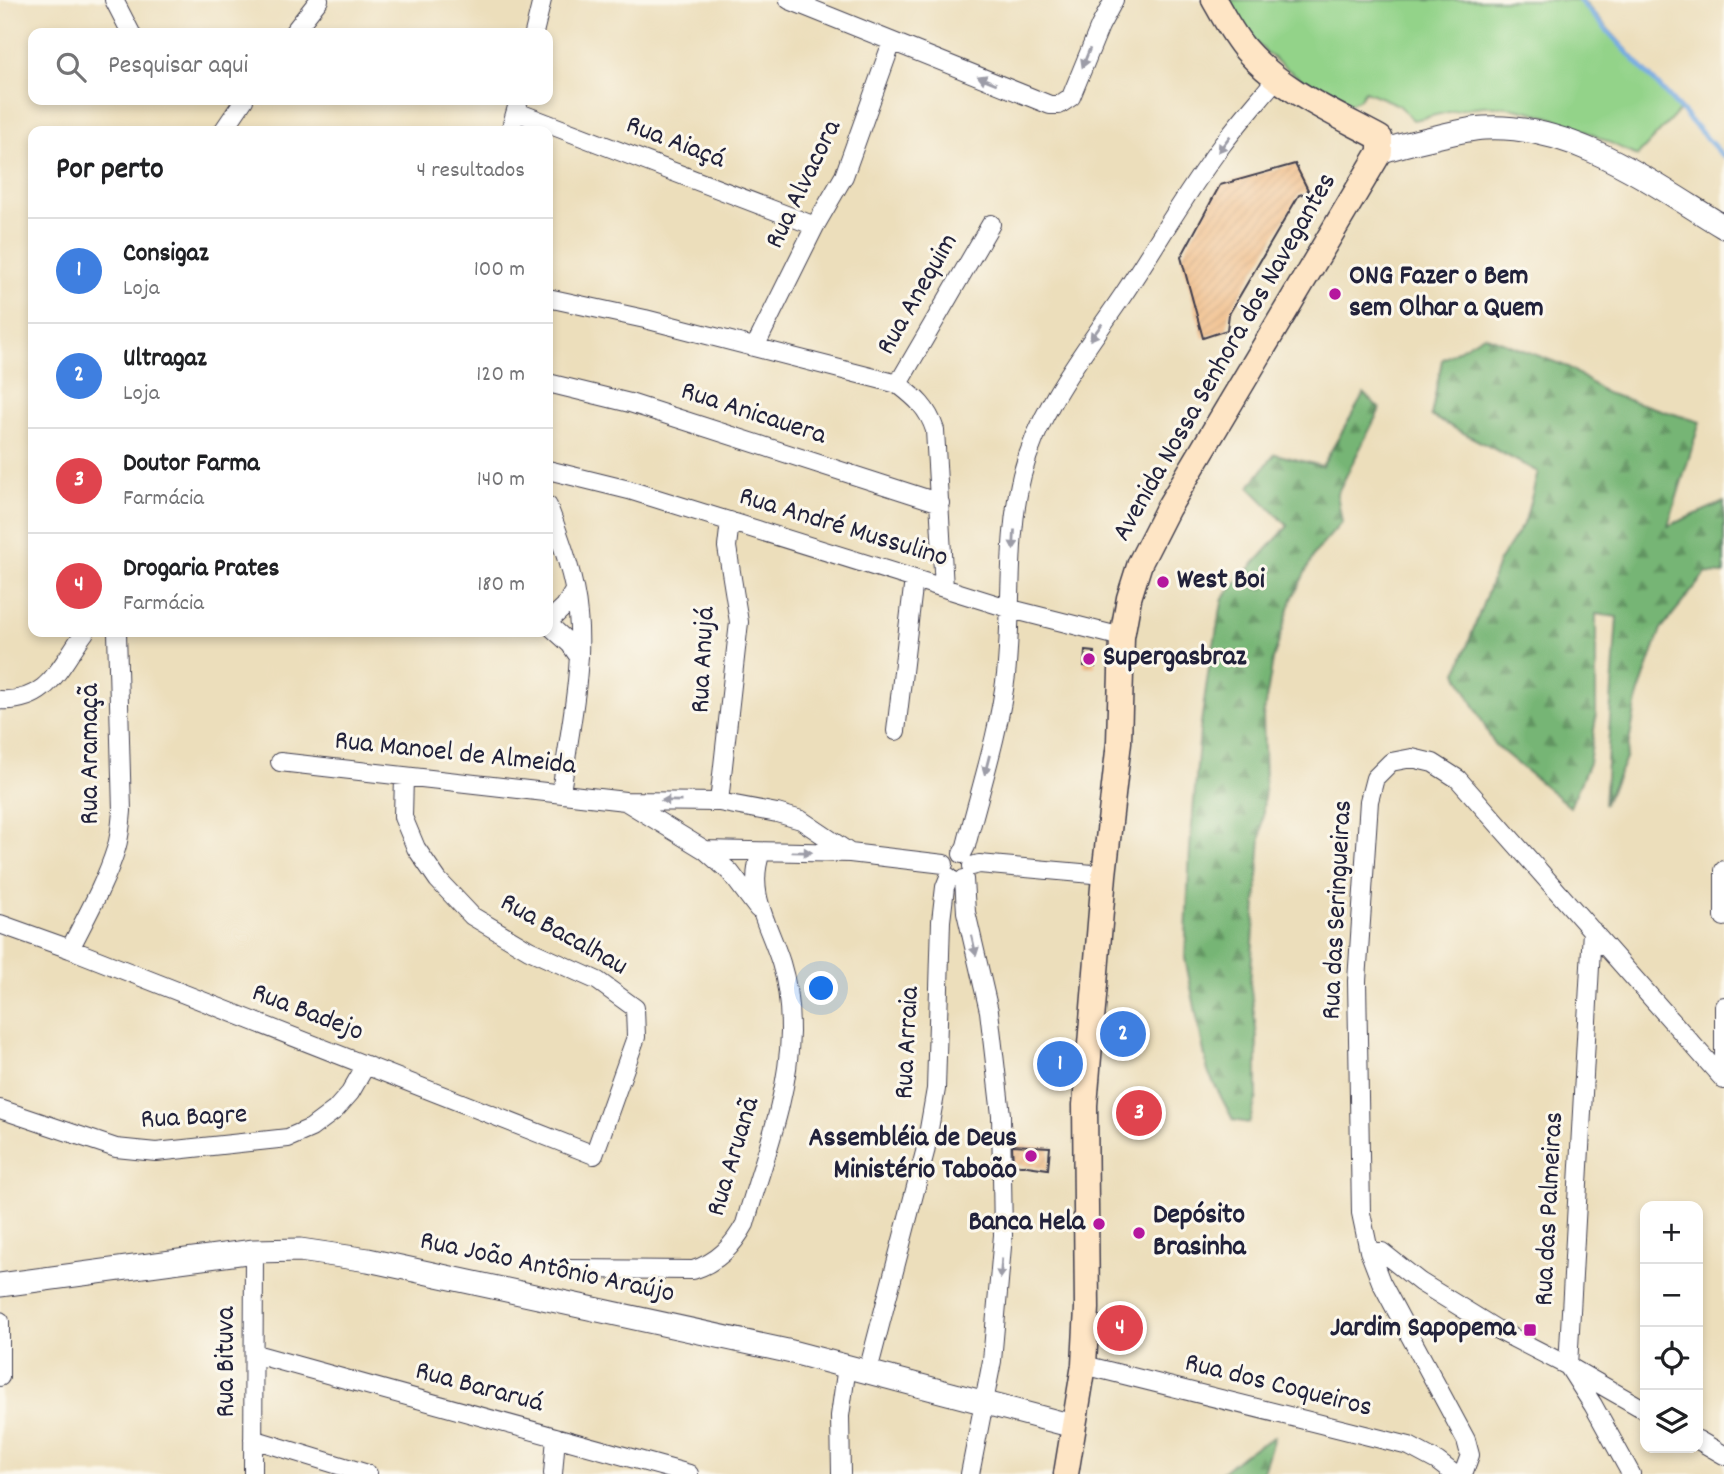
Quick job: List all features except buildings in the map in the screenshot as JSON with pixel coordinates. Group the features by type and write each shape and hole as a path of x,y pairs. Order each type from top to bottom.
{"main road":[{"path":"1198,0 1244,68 1271,85 1295,92 1384,146"},
{"path":"1214,0 1271,85"},
{"name":"Avenida Nossa Senhora dos Navegantes","path":"1066,1474 1084,1365 1087,1308 1085,1105 1104,875 1119,742 1122,637 1129,598 1140,563 1168,508 1384,146"}],"street":[{"path":"114,0 128,28"},
{"path":"297,28 319,0"},
{"path":"535,28 542,0"},
{"path":"789,0 1050,105 1059,105 1071,97 1100,26 1114,0"},
{"name":"Rua Alvacora","path":"755,347 815,226 844,176 892,42"},
{"name":"Rua Arraia","path":"841,1474 840,1416 925,1152 936,1089 945,887 958,868 967,846 1006,678 1013,534 1022,476 1036,432 1080,354 1222,146 1271,85"},
{"path":"226,126 241,105"},
{"path":"512,126 518,106"},
{"name":"Rua Aiaçá","path":"518,106 815,226"},
{"path":"1384,146 1485,128 1539,133 1577,145 1622,166 1724,228"},
{"name":"Rua Anequim","path":"944,588 935,430 931,417 922,404 898,384 991,224"},
{"path":"553,299 645,319 898,384"},
{"name":"Rua Anicauera","path":"553,384 630,403 940,503"},
{"name":"Rua André Mussulino","path":"553,471 629,490 1011,609 1122,637"},
{"path":"553,519 574,591 578,615 579,657 561,793"},
{"name":"Rua Anujá","path":"719,802 739,622 727,547 730,521"},
{"path":"896,731 914,579"},
{"path":"553,618 565,606 574,591"},
{"path":"553,628 579,657"},
{"path":"0,700 15,701 51,683 82,637"},
{"name":"Rua Aramaçã","path":"70,950 117,846 122,811 117,637"},
{"name":"Rua das Seringueiras","path":"1463,1474 1470,1455 1466,1440 1394,1308 1369,1251 1362,1213 1357,981 1369,801 1375,778 1391,762 1412,758 1433,763 1458,779 1724,1080"},
{"name":"Rua Manoel de Almeida","path":"279,762 625,801 719,802 801,820 850,853"},
{"name":"Rua Bacalhau","path":"404,776 403,817 416,848 438,880 472,916 529,950 598,981 635,1008 635,1037 594,1155"},
{"name":"Rua Manoel de Almeida","path":"625,801 705,850 850,853 958,868 979,864 1104,875"},
{"name":"Rua Aruanã","path":"705,850 730,872 762,914"},
{"name":"Rua Aruanã","path":"568,1269 693,1270 707,1266 736,1240 746,1224 786,1079 790,1031 788,992 782,964 762,914 754,878 761,852"},
{"path":"958,868 989,1011 1002,1115 1003,1235 1000,1293 992,1360 970,1474"},
{"path":"1724,870 1724,917"},
{"name":"Rua Badejo","path":"0,924 594,1155"},
{"name":"Rua das Palmeiras","path":"1569,1366 1592,930"},
{"path":"1724,1006 1724,1080"},
{"name":"Rua Bagre","path":"0,1109 116,1148 169,1151 288,1138 311,1128 335,1110 350,1093 366,1065"},
{"name":"Rua João Antônio Araújo","path":"0,1285 254,1251 300,1250 368,1260 792,1352 1073,1426"},
{"name":"Rua Bituva","path":"253,1474 254,1251"},
{"path":"1369,1251 1382,1252 1420,1282 1496,1329 1569,1366 1640,1407"},
{"path":"1394,1308 1394,1299 1398,1293 1420,1282"},
{"path":"0,1321 0,1377"},
{"name":"Rua Bararuá","path":"255,1354 689,1474"},
{"name":"Rua dos Coqueiros","path":"1084,1365 1409,1446 1454,1474"},
{"path":"1569,1366 1631,1474"},
{"path":"553,1474 556,1437"},
{"path":"253,1439 368,1474"},
{"path":"1703,1443 1724,1455"}],"green space":[{"path":"1221,0 1582,0 1681,109 1637,156 1562,122 1522,109 1483,106 1413,120 1399,105 1365,91 1359,100 1348,104 1293,74 1246,32"},
{"path":"1484,335 1568,367 1606,393 1700,422 1668,526 1724,502 1724,574 1706,573 1661,629 1638,695 1626,759 1604,805 1617,617 1596,614 1596,717 1589,763 1570,807 1494,744 1457,673 1499,561 1525,521 1538,472 1431,416 1442,360"},
{"path":"1364,394 1380,409 1337,494 1342,522 1315,553 1292,599 1273,660 1263,717 1265,784 1250,983 1257,1037 1257,1097 1249,1123 1233,1120 1208,1072 1185,958 1190,848 1200,730 1208,674 1223,598 1288,526 1249,487 1275,454 1322,466"},
{"path":"1274,1437 1262,1474 1220,1474 1244,1454"}],"waterway":[{"path":"1579,0 1724,157"}],"place":[{"name":"ONG Fazer o Bem sem Olhar a Quem","path":"1335,294"},
{"name":"West Boi","path":"1163,582"},
{"name":"Supergasbraz","path":"1089,659"},
{"name":"Ultragaz","path":"1123,1034"},
{"name":"Consigaz","path":"1060,1064"},
{"name":"Doutor Farma","path":"1139,1113"},
{"name":"Assembléia de Deus Ministério Taboão","path":"1031,1156"},
{"name":"Banca Hela","path":"1099,1224"},
{"name":"Depósito Brasinha","path":"1139,1233"},
{"name":"Drogaria Prates","path":"1120,1328"},
{"name":"Jardim Sapopema","path":"1530,1330"}]}
